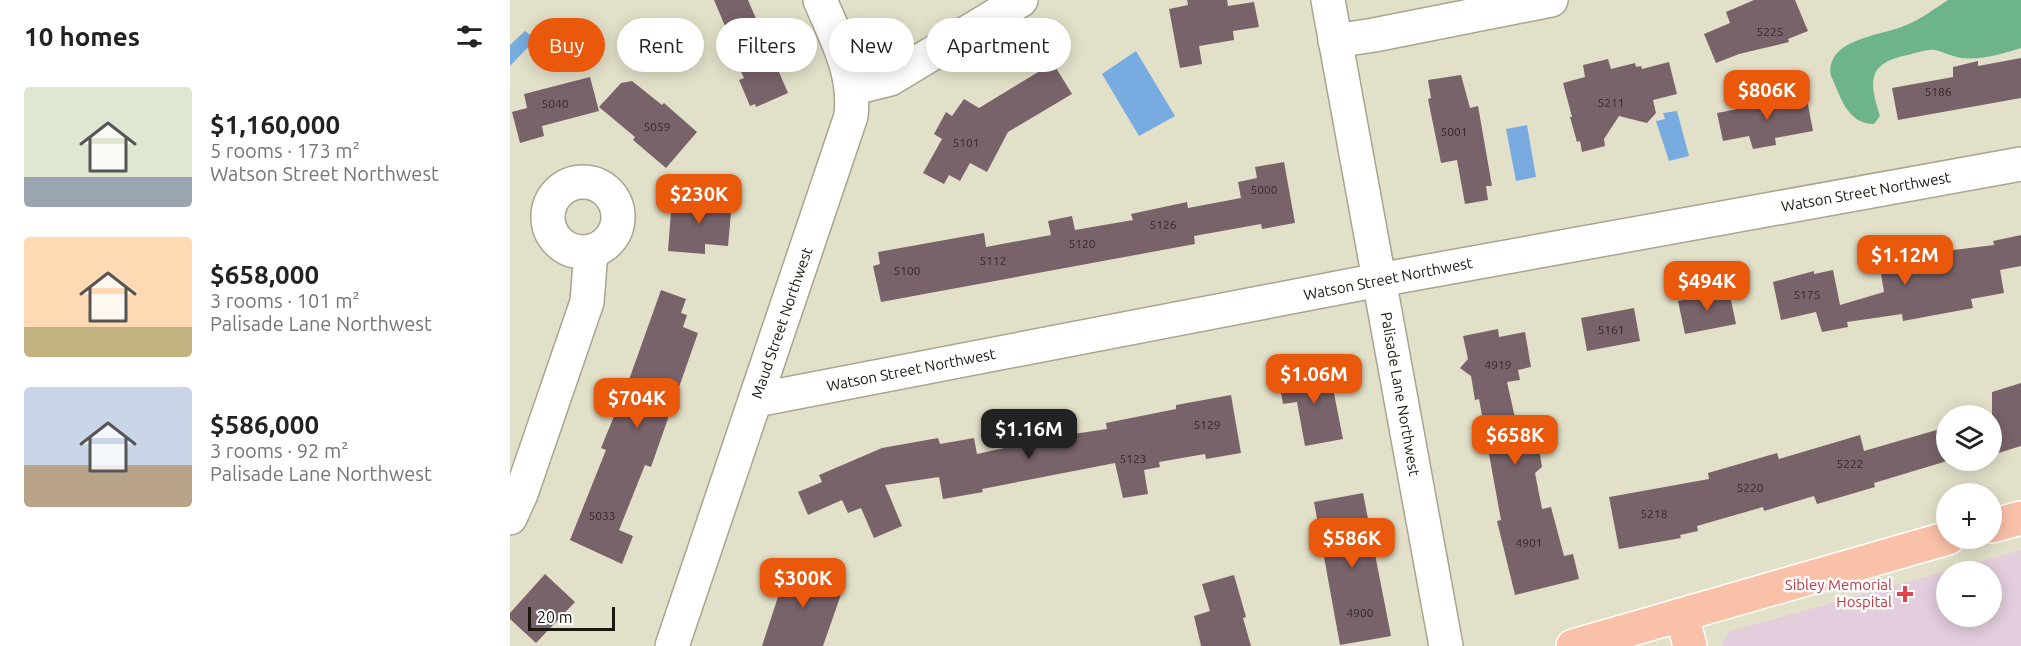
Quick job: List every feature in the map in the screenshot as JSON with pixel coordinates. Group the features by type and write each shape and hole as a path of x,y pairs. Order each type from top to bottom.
{"main road":[{"path":"2002,523 2021,518"},
{"path":"1573,646 1686,631 1936,542"}],"street":[{"name":"Maud Street Northwest","path":"672,646 848,128 853,102 849,68 820,0"},
{"path":"852,86 881,82 899,74 1021,0"},
{"name":"Palisade Lane Northwest","path":"1328,0 1446,646"},
{"path":"1335,40 1374,35 1551,0"},
{"name":"Watson Street Northwest","path":"756,400 1379,280 2021,164"},
{"path":"510,518 521,494 586,302 591,251"}],"shaded area":[{"name":"Sibley Memorial Hospital","path":"2021,550 2021,646 1722,646 1728,632 1936,574 1936,627 2002,627 2002,561 1982,561"}],"green space":[{"path":"1948,0 2021,0 2021,48 1977,58 1959,57 1932,50 1895,58 1885,63 1874,75 1874,93 1880,116 1874,124 1857,119 1846,108 1831,76 1831,64 1836,54 1856,41 1910,24"}],"water":[{"path":"525,31 528,33 528,47 510,66 510,45"},
{"path":"1136,51 1175,116 1139,136 1102,74"},
{"path":"1677,111 1689,156 1669,161 1656,121 1665,119 1663,113"},
{"path":"1527,125 1536,177 1516,181 1506,129"}],"building":[{"path":"714,0 748,0 756,18 722,18"},
{"path":"1187,0 1227,0 1228,6 1254,2 1259,27 1233,31 1234,40 1199,46 1202,64 1180,68 1169,9 1188,5"},
{"path":"1754,0 1795,0 1808,31 1788,39 1789,42 1739,54 1716,63 1704,34 1730,23 1726,12"},
{"path":"2021,58 2021,98 1898,120 1892,88 1953,77 1953,67 1978,61 1978,66"},
{"path":"1608,59 1611,69 1635,63 1636,67 1641,66 1642,69 1669,62 1677,94 1653,100 1656,113 1647,123 1619,116 1604,139 1605,146 1582,152 1570,117 1572,117 1563,83 1585,77 1583,65"},
{"path":"741,72 779,72 788,93 756,107 755,104 750,106 739,80 744,78"},
{"path":"1038,72 1059,72 1072,94 1008,132 987,172 970,163 960,181 949,175 944,184 923,173 942,139 934,134 946,112 952,116 964,99 979,108"},
{"path":"1461,75 1470,108 1478,106 1492,186 1486,186 1488,200 1465,204 1457,160 1441,163 1428,99 1431,98 1428,80"},
{"path":"590,77 599,111 542,126 544,136 520,143 512,112 527,108 524,94"},
{"path":"632,81 662,105 664,103 697,132 666,168 633,140 635,137 599,107 621,83"},
{"path":"1806,94 1813,131 1775,138 1776,145 1753,149 1749,136 1723,141 1717,113"},
{"path":"1284,162 1295,223 1262,229 1261,224 1194,236 1195,244 881,302 873,266 880,264 878,252 984,233 986,247 1051,235 1048,221 1072,216 1075,230 1133,220 1131,214 1187,202 1188,208 1241,198 1238,182 1257,178 1255,167"},
{"path":"672,198 732,202 728,246 705,244 705,254 668,251"},
{"path":"2021,235 2021,266 2000,270 2004,293 1971,299 1973,308 1903,321 1902,314 1847,322 1848,327 1822,332 1816,312 1781,320 1773,282 1814,271 1814,274 1833,270 1840,305 1884,292 1879,262 1905,258 1905,256 1994,245 1993,241"},
{"path":"661,290 686,299 681,313 687,315 683,327 698,333 651,467 645,465 619,530 633,536 622,564 570,540 606,450 601,448 630,377"},
{"path":"1729,291 1736,324 1685,334 1678,301"},
{"path":"1634,308 1640,341 1587,351 1581,318"},
{"path":"1498,329 1499,337 1525,332 1531,367 1518,370 1520,380 1507,382 1518,431 1536,428 1542,467 1535,473 1542,509 1551,507 1564,556 1573,554 1579,579 1515,595 1497,521 1501,520 1479,399 1475,400 1471,376 1460,368 1468,359 1463,336"},
{"path":"1329,368 1343,439 1305,446 1297,402 1283,404 1278,377"},
{"path":"2021,383 2021,446 2002,452 2002,405 1992,405 1992,392"},
{"path":"1231,395 1241,453 1206,459 1205,454 1159,462 1160,467 1144,470 1148,494 1123,498 1115,463 943,499 939,477 885,485 902,526 874,538 861,508 848,513 842,500 808,515 798,492 822,482 819,475 882,448 938,438 940,444 974,438 977,454 1060,436 1107,429 1106,423 1176,409 1176,405"},
{"path":"1936,430 1936,464 1874,483 1875,487 1817,504 1814,496 1764,511 1763,507 1697,526 1698,531 1680,535 1681,538 1619,549 1609,497 1709,479 1708,473 1777,453 1779,459 1860,435 1864,451"},
{"path":"1363,493 1391,636 1340,645 1314,502"},
{"path":"789,563 845,583 823,646 762,646"},
{"path":"545,574 575,602 536,643 510,619 510,613"},
{"path":"1234,575 1246,617 1243,618 1251,646 1201,646 1194,616 1210,611 1202,584"}],"place":[{"name":"Sibley Memorial Hospital","path":"1905,594"}]}
